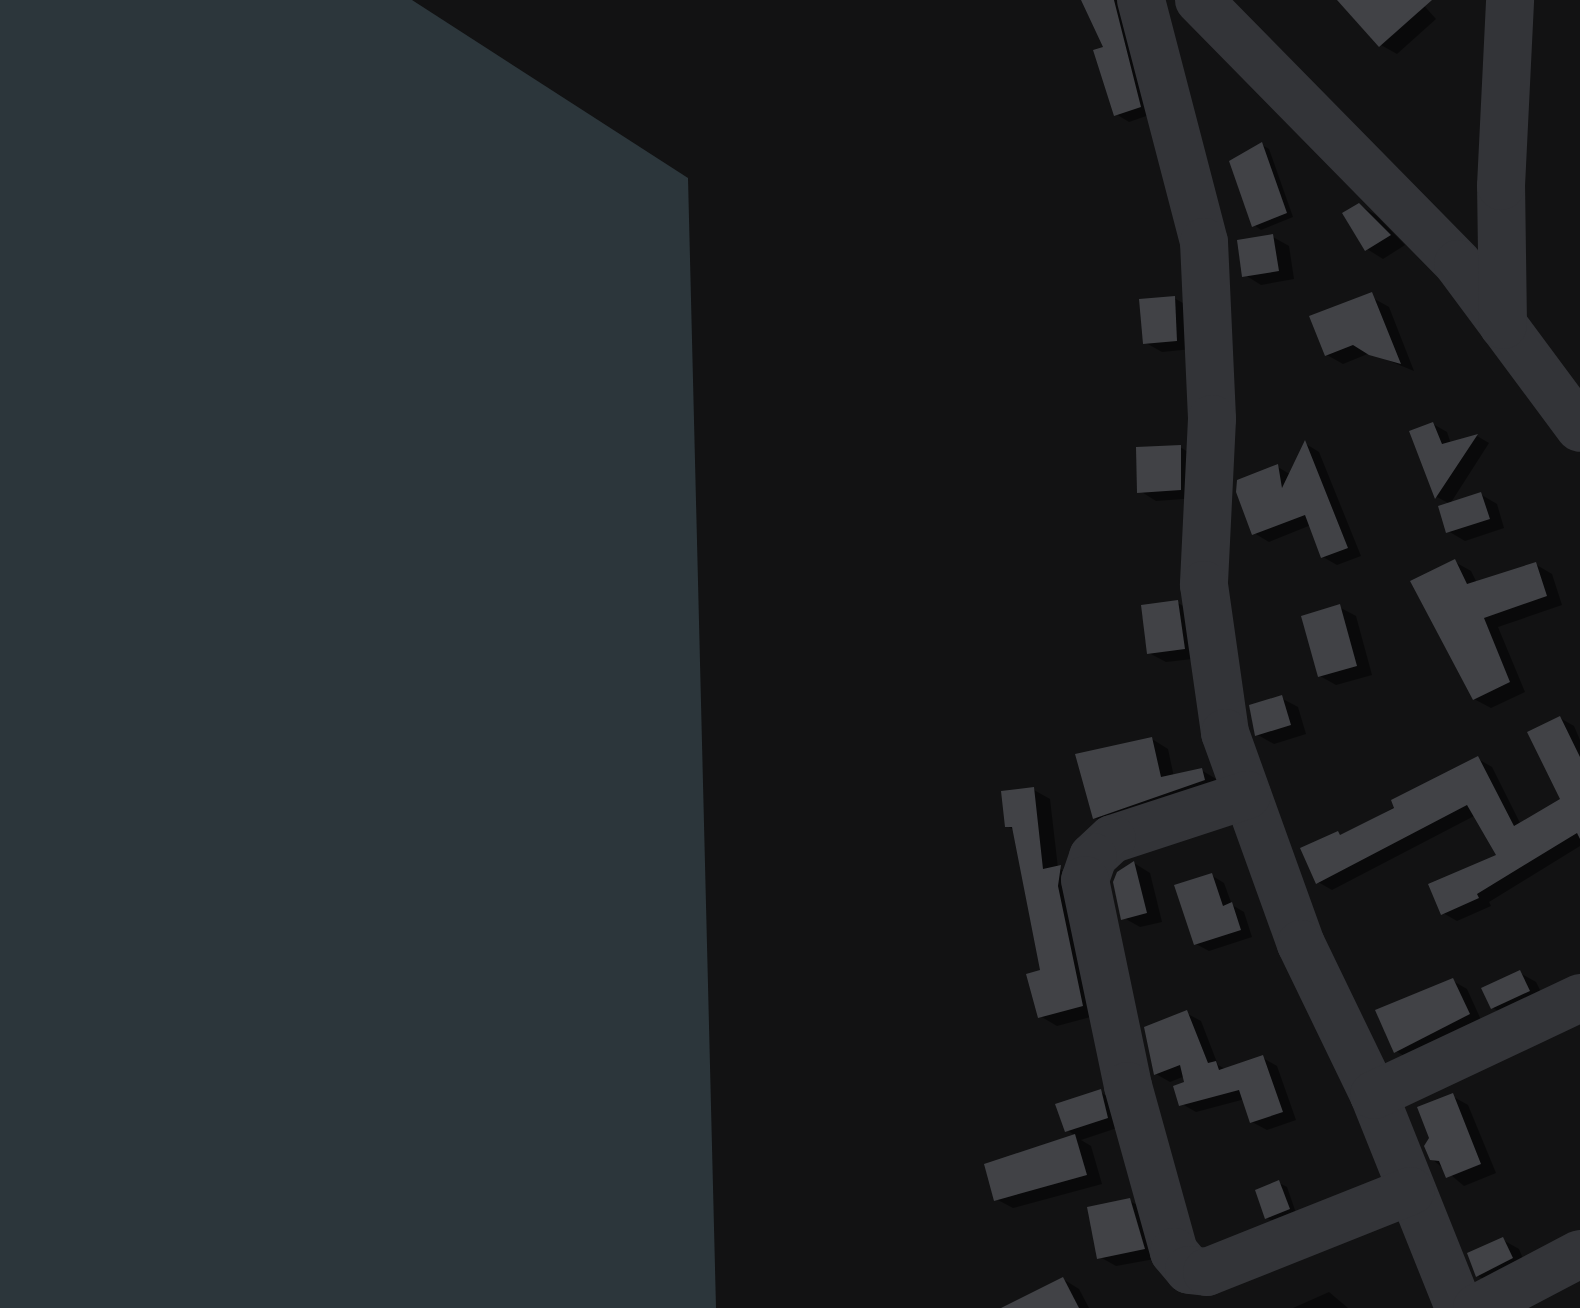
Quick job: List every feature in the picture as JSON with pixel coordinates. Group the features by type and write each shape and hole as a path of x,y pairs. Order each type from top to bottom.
{"street":[{"path":"1141,0 1204,242 1212,419 1204,585 1225,733 1301,944 1374,1095 1459,1308"},
{"path":"1199,0 1458,264 1580,428"},
{"path":"1502,325 1501,186 1510,0"},
{"path":"1247,795 1112,839 1092,857 1085,880 1128,1086 1174,1252 1189,1270 1207,1272 1411,1191"},
{"path":"1374,1095 1580,998"},
{"path":"1477,1308 1580,1254"}],"shaded area":[{"path":"0,0 412,0 688,178 716,1308 0,1308"}],"building":[{"path":"1081,0 1114,0 1141,107 1114,116 1093,50 1103,47"},
{"path":"1337,0 1432,0 1379,47"},
{"path":"1262,142 1287,213 1252,227 1229,161"},
{"path":"1359,203 1391,235 1365,251 1342,213"},
{"path":"1273,234 1279,271 1242,277 1237,240"},
{"path":"1372,292 1401,364 1369,355 1353,345 1325,356 1309,316"},
{"path":"1175,296 1177,341 1143,344 1139,299"},
{"path":"1433,422 1442,444 1478,434 1435,499 1409,431"},
{"path":"1305,440 1348,548 1321,558 1305,515 1252,535 1236,492 1237,480 1278,464 1282,488"},
{"path":"1181,445 1181,490 1137,493 1136,447"},
{"path":"1481,492 1490,519 1446,533 1438,506"},
{"path":"1455,559 1467,584 1536,562 1547,596 1484,618 1510,682 1473,700 1410,581"},
{"path":"1178,600 1185,649 1147,654 1141,605"},
{"path":"1340,604 1357,666 1318,677 1301,616"},
{"path":"1282,695 1291,725 1255,736 1249,705"},
{"path":"1560,716 1580,757 1580,839 1577,833 1477,894 1479,898 1441,915 1428,884 1496,855 1467,805 1316,884 1300,848 1338,831 1340,835 1394,808 1391,800 1478,756 1514,826 1560,799 1527,732"},
{"path":"1152,737 1161,777 1202,768 1205,780 1093,819 1075,754"},
{"path":"1034,787 1043,869 1061,865 1058,886 1083,1006 1038,1018 1026,974 1040,970 1012,827 1005,827 1001,791"},
{"path":"1134,861 1147,913 1121,920 1113,882 1117,872"},
{"path":"1212,873 1223,906 1232,902 1241,930 1194,945 1174,885"},
{"path":"1520,970 1530,991 1491,1009 1481,988"},
{"path":"1453,978 1470,1014 1394,1053 1375,1010"},
{"path":"1187,1010 1208,1063 1216,1061 1219,1070 1263,1055 1283,1112 1250,1123 1239,1090 1179,1106 1173,1086 1184,1082 1180,1065 1154,1075 1144,1027"},
{"path":"1101,1089 1108,1118 1065,1132 1055,1104"},
{"path":"1453,1093 1481,1164 1446,1178 1439,1161 1430,1160 1424,1146 1429,1138 1417,1107"},
{"path":"1075,1134 1087,1175 994,1201 984,1164"},
{"path":"1279,1180 1290,1209 1265,1219 1255,1190"},
{"path":"1130,1198 1145,1249 1097,1259 1087,1207"},
{"path":"1503,1237 1513,1258 1476,1277 1467,1253"},
{"path":"1063,1277 1079,1308 1001,1308"}]}
